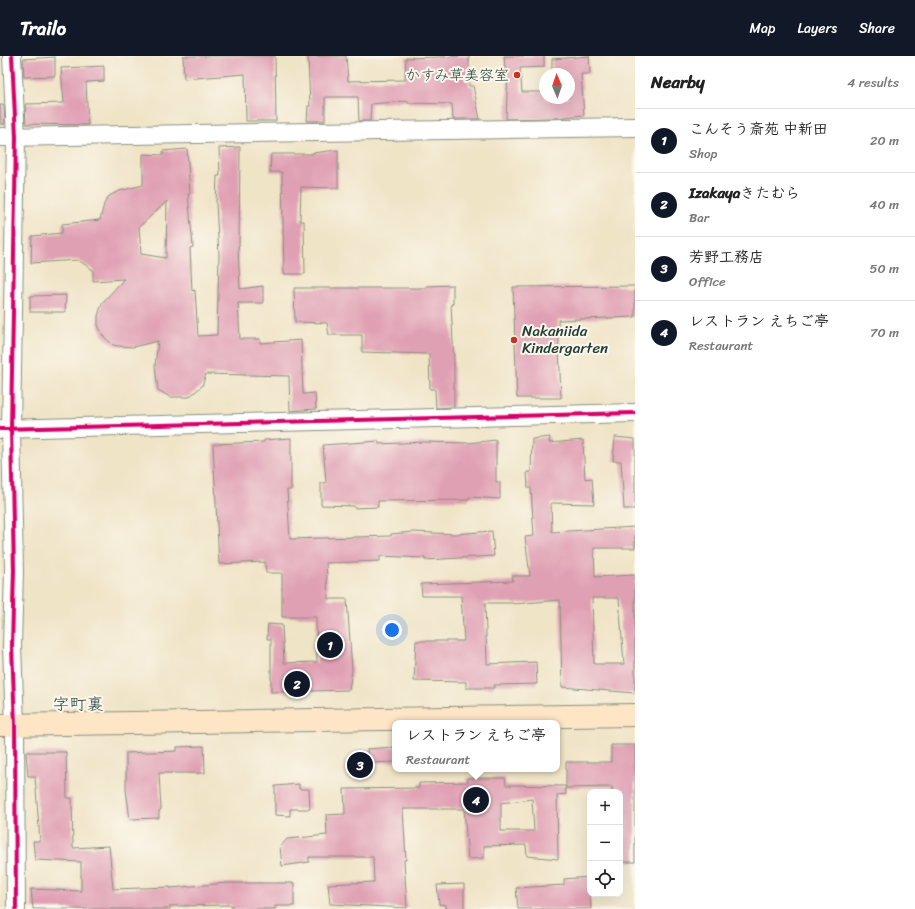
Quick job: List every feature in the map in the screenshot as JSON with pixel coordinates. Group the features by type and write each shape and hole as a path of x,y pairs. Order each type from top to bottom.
{"street":[{"path":"12,56 8,137 5,429 14,570 8,725 16,909"},
{"path":"8,137 635,127"},
{"path":"5,429 635,413"},
{"path":"8,725 635,715"}],"building":[{"path":"183,56 275,56 276,121 246,121 245,74 184,79"},
{"path":"308,56 346,56 348,81 405,80 406,58 469,56 469,86 473,86 480,119 453,119 452,104 408,103 408,101 371,104 370,121 359,121 358,97 325,97 325,121 307,121 308,106 310,106"},
{"path":"504,56 544,56 544,67 520,68 522,92 539,92 539,104 575,104 575,68 552,68 552,59 589,56 590,74 581,74 584,115 557,118 506,119 508,69 505,69"},
{"path":"55,57 55,76 24,77 23,59"},
{"path":"104,66 104,81 86,82 88,125 26,124 25,104 64,103 61,68"},
{"path":"0,105 4,105 5,124 0,124"},
{"path":"240,147 238,246 240,289 263,286 263,303 238,303 240,339 260,339 260,343 301,340 303,394 315,393 316,409 290,411 289,376 206,374 202,386 189,397 170,397 158,390 155,366 158,341 133,347 113,345 103,336 98,325 98,316 102,303 124,279 93,281 93,270 78,260 31,263 32,236 62,233 62,224 100,220 104,204 109,196 119,191 143,185 143,154 163,155 163,151 187,149 190,194 188,194 193,247 190,248 192,291 195,290 198,336 217,335 219,255 216,203 217,176 220,176 219,148","holes":["167,201 166,258 141,254 139,227"]},
{"path":"338,150 338,188 301,187 300,221 304,221 305,274 284,274 282,172 270,172 271,154 312,154"},
{"path":"453,285 453,304 451,304 454,361 454,407 436,408 435,389 430,389 429,354 362,352 362,335 329,335 327,323 295,322 294,288 426,288 426,286"},
{"path":"635,286 635,317 558,320 561,398 517,398 513,287"},
{"path":"66,295 65,312 30,312 30,296"},
{"path":"550,437 549,443 583,440 585,479 592,478 594,504 551,503 552,532 635,527 635,548 594,548 595,577 635,575 635,693 562,687 560,600 514,604 485,603 487,664 536,662 537,684 494,685 494,688 466,688 466,682 414,681 416,641 464,641 461,596 422,596 421,584 513,581 512,576 530,576 525,537 534,536 531,488 528,488 527,472 531,472 532,439","holes":["592,598 619,599 624,664 594,664"]},
{"path":"615,437 635,439 635,509 624,509 621,461 613,461"},
{"path":"291,438 291,490 287,490 290,539 391,536 391,534 413,532 455,534 492,531 494,556 425,560 425,558 380,556 380,561 326,563 328,599 347,599 352,670 349,690 271,692 271,639 267,639 268,624 282,625 284,663 317,662 316,617 282,617 282,573 266,573 265,562 219,564 213,444 264,442 264,440"},
{"path":"496,440 496,482 500,482 500,499 469,497 469,500 378,501 378,507 354,508 354,506 321,505 321,483 326,483 323,445 379,441 379,444 424,442 468,443"},
{"path":"611,745 635,745 635,862 623,862 623,789 612,789 612,787 566,788 566,762 611,762"},
{"path":"204,746 205,773 159,773 161,809 159,811 159,818 130,819 126,790 126,753 177,751 177,747"},
{"path":"392,747 392,762 368,763 367,749"},
{"path":"26,752 66,752 67,798 72,798 73,848 109,846 113,889 170,888 227,883 294,883 294,906 275,906 275,909 232,909 232,905 170,906 170,909 33,909 31,889 81,891 81,862 35,860 33,841 40,841 35,776 28,776"},
{"path":"467,778 505,778 506,785 565,786 566,794 557,795 558,859 527,856 526,845 484,846 484,858 468,859 464,809 403,809 407,908 330,904 328,884 374,882 373,857 309,857 309,862 282,866 280,847 287,839 327,835 326,815 345,814 344,789 419,788 419,783 468,782","holes":["532,799 534,831 501,831 501,803"]},
{"path":"299,784 299,789 309,789 310,809 290,809 290,816 275,815 275,786"},
{"path":"587,877 587,897 590,897 591,909 518,909 516,888 564,885 564,879"},
{"path":"464,884 464,909 446,909 446,905 439,904 437,885"}],"cycle path":[{"path":"12,56 16,137 11,429 14,570 12,646 15,725 16,909"},
{"path":"0,429 635,413"}],"place":[{"name":"かすみ草美容室","path":"517,75"},
{"name":"Nakaniida Kindergarten","path":"514,340"},
{"name":"こんそう斎苑 中新田","path":"330,645"},
{"name":"Izakayaきたむら","path":"297,684"},
{"name":"芳野工務店","path":"360,765"},
{"name":"レストラン えちご亭","path":"476,800"}],"district":[{"name":"字町裏","path":"78,704"}]}
